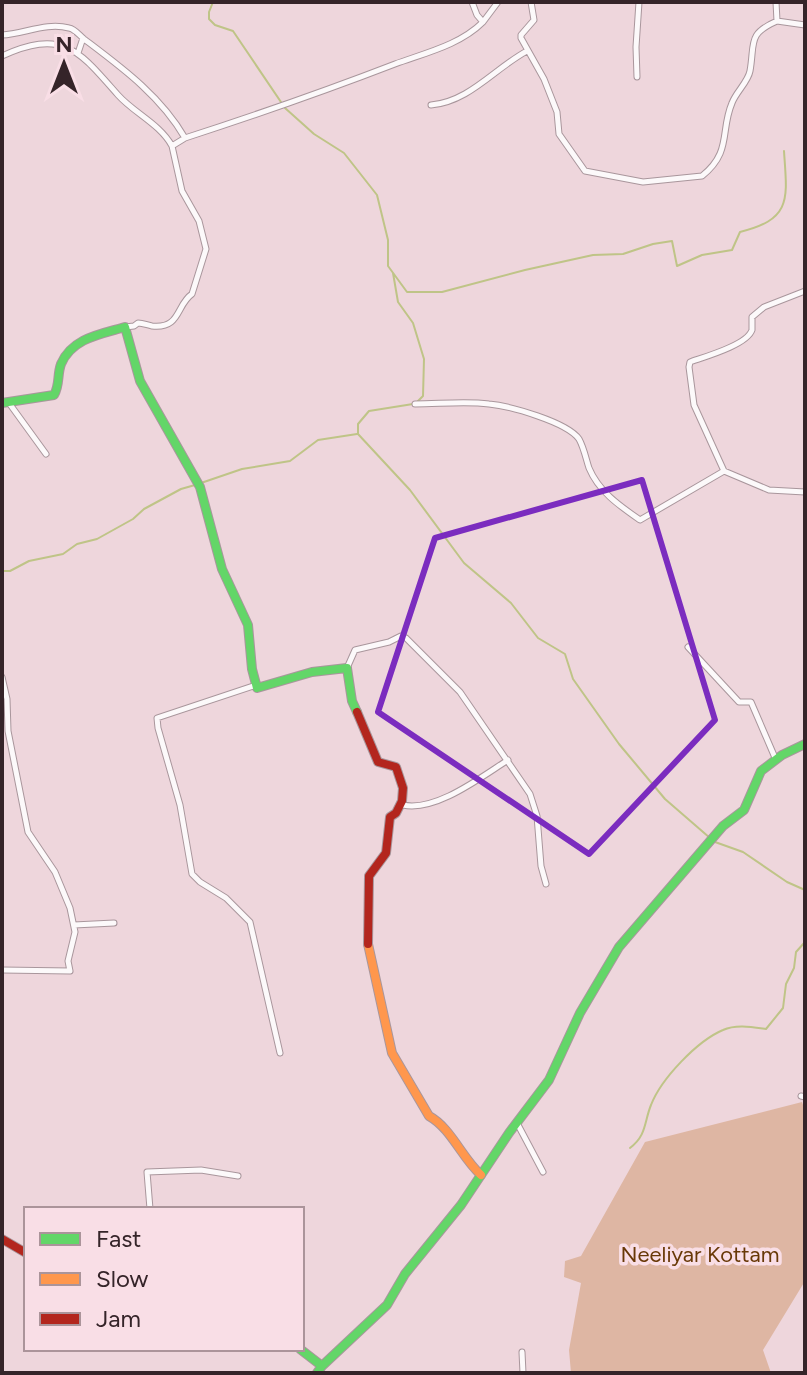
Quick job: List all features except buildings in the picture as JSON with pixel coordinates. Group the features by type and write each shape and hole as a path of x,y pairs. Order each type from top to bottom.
{"street":[{"path":"472,2 483,22"},
{"path":"172,146 185,138 280,107 470,35 498,2"},
{"path":"531,2 534,20 521,35 557,112 559,134 585,171 627,181 702,176 715,164 724,142 733,100 750,74 751,46 757,33 777,21 805,25"},
{"path":"637,77 639,2"},
{"path":"776,2 777,21"},
{"path":"2,35 34,28 72,28 154,97 185,138"},
{"path":"78,53 83,38"},
{"path":"2,56 48,44 69,48 166,136 172,146 182,191 199,221 206,249 192,294 186,298 176,319 152,326 138,323 84,338 69,351 59,368 61,386 54,395 5,403 46,454"},
{"path":"431,105 448,103 461,96 512,58 527,51"},
{"path":"805,291 764,307 752,317 752,329 748,336 725,350 690,362 694,405 724,471 769,490 805,492"},
{"path":"125,327 140,381 198,484 218,558 248,625 256,685"},
{"path":"415,404 488,404 546,420 573,432 581,442 590,471 598,483 614,502 640,520 724,471"},
{"path":"478,1179 438,1121 429,1116 392,1053 381,994 371,963 369,876 387,850 390,817 399,812 403,805 396,767 378,762 352,701 347,668 355,650 401,636 406,638 460,692 530,794 537,816 541,866 546,884"},
{"path":"688,647 739,702 751,702 776,760"},
{"path":"280,1053 250,922 226,898 192,874 180,805 157,718 256,685 257,688 312,672 347,668"},
{"path":"2,677 7,699 8,731 28,832 55,872 70,908 75,932 68,961 70,971 2,970"},
{"path":"302,1351 320,1369 387,1305 405,1274 549,1080 580,1013 619,947 716,834 744,810 761,771 805,744"},
{"path":"403,805 414,808 452,795 508,760"},
{"path":"74,925 114,923"},
{"path":"517,1123 543,1172"},
{"path":"150,1207 147,1172 201,1170 238,1176"},
{"path":"2,1239 24,1252"},
{"path":"522,1352 523,1373"}],"highlighted area":[{"path":"642,480 715,720 589,854 378,712 435,538"}],"green space":[{"name":"Neeliyar Kottam","path":"802,1102 805,1111 805,1281 763,1350 771,1373 571,1373 569,1350 581,1283 564,1277 565,1261 581,1256 645,1142"}],"waterway":[{"path":"213,2 209,19 215,25 233,31 285,108 314,134 344,153 377,195 388,240 388,266 407,292 442,292 525,270 593,255 623,254 672,241 677,266 702,255 732,250 740,232 770,220 783,204 786,182 784,151"},
{"path":"393,273 398,302 413,323 424,359 423,396 418,401"},
{"path":"413,404 369,411 358,424 358,434 410,490 464,563 511,603 538,638 565,654 573,679 619,744 665,799 710,838"},
{"path":"201,483 242,469 290,461 318,440 357,434"},
{"path":"2,571 63,554 77,544 97,539 133,519 144,509 195,485"},
{"path":"715,842 743,852 787,882 805,890"},
{"path":"630,1148 642,1133 656,1095 691,1052 728,1028 744,1026 766,1029 783,1008 786,984 794,968 796,952 805,942"}],"traffic: fast":[{"path":"2,403 54,395 61,364 72,348 88,338 125,327 140,381 200,487 222,569 248,625 257,688 312,672 347,668 352,701 357,712"},
{"path":"322,1366 387,1305 405,1274 461,1205 549,1080 580,1013 619,947 723,826 744,810 761,771 782,755 805,744"},
{"path":"303,1351 322,1366 317,1373"}],"traffic: slow":[{"path":"368,944 392,1053 429,1116 444,1128 481,1175"}],"traffic: jam":[{"path":"357,712 378,762 396,767 403,788 402,801 390,817 386,853 369,876 368,944"},
{"path":"2,1239 24,1252"}]}
